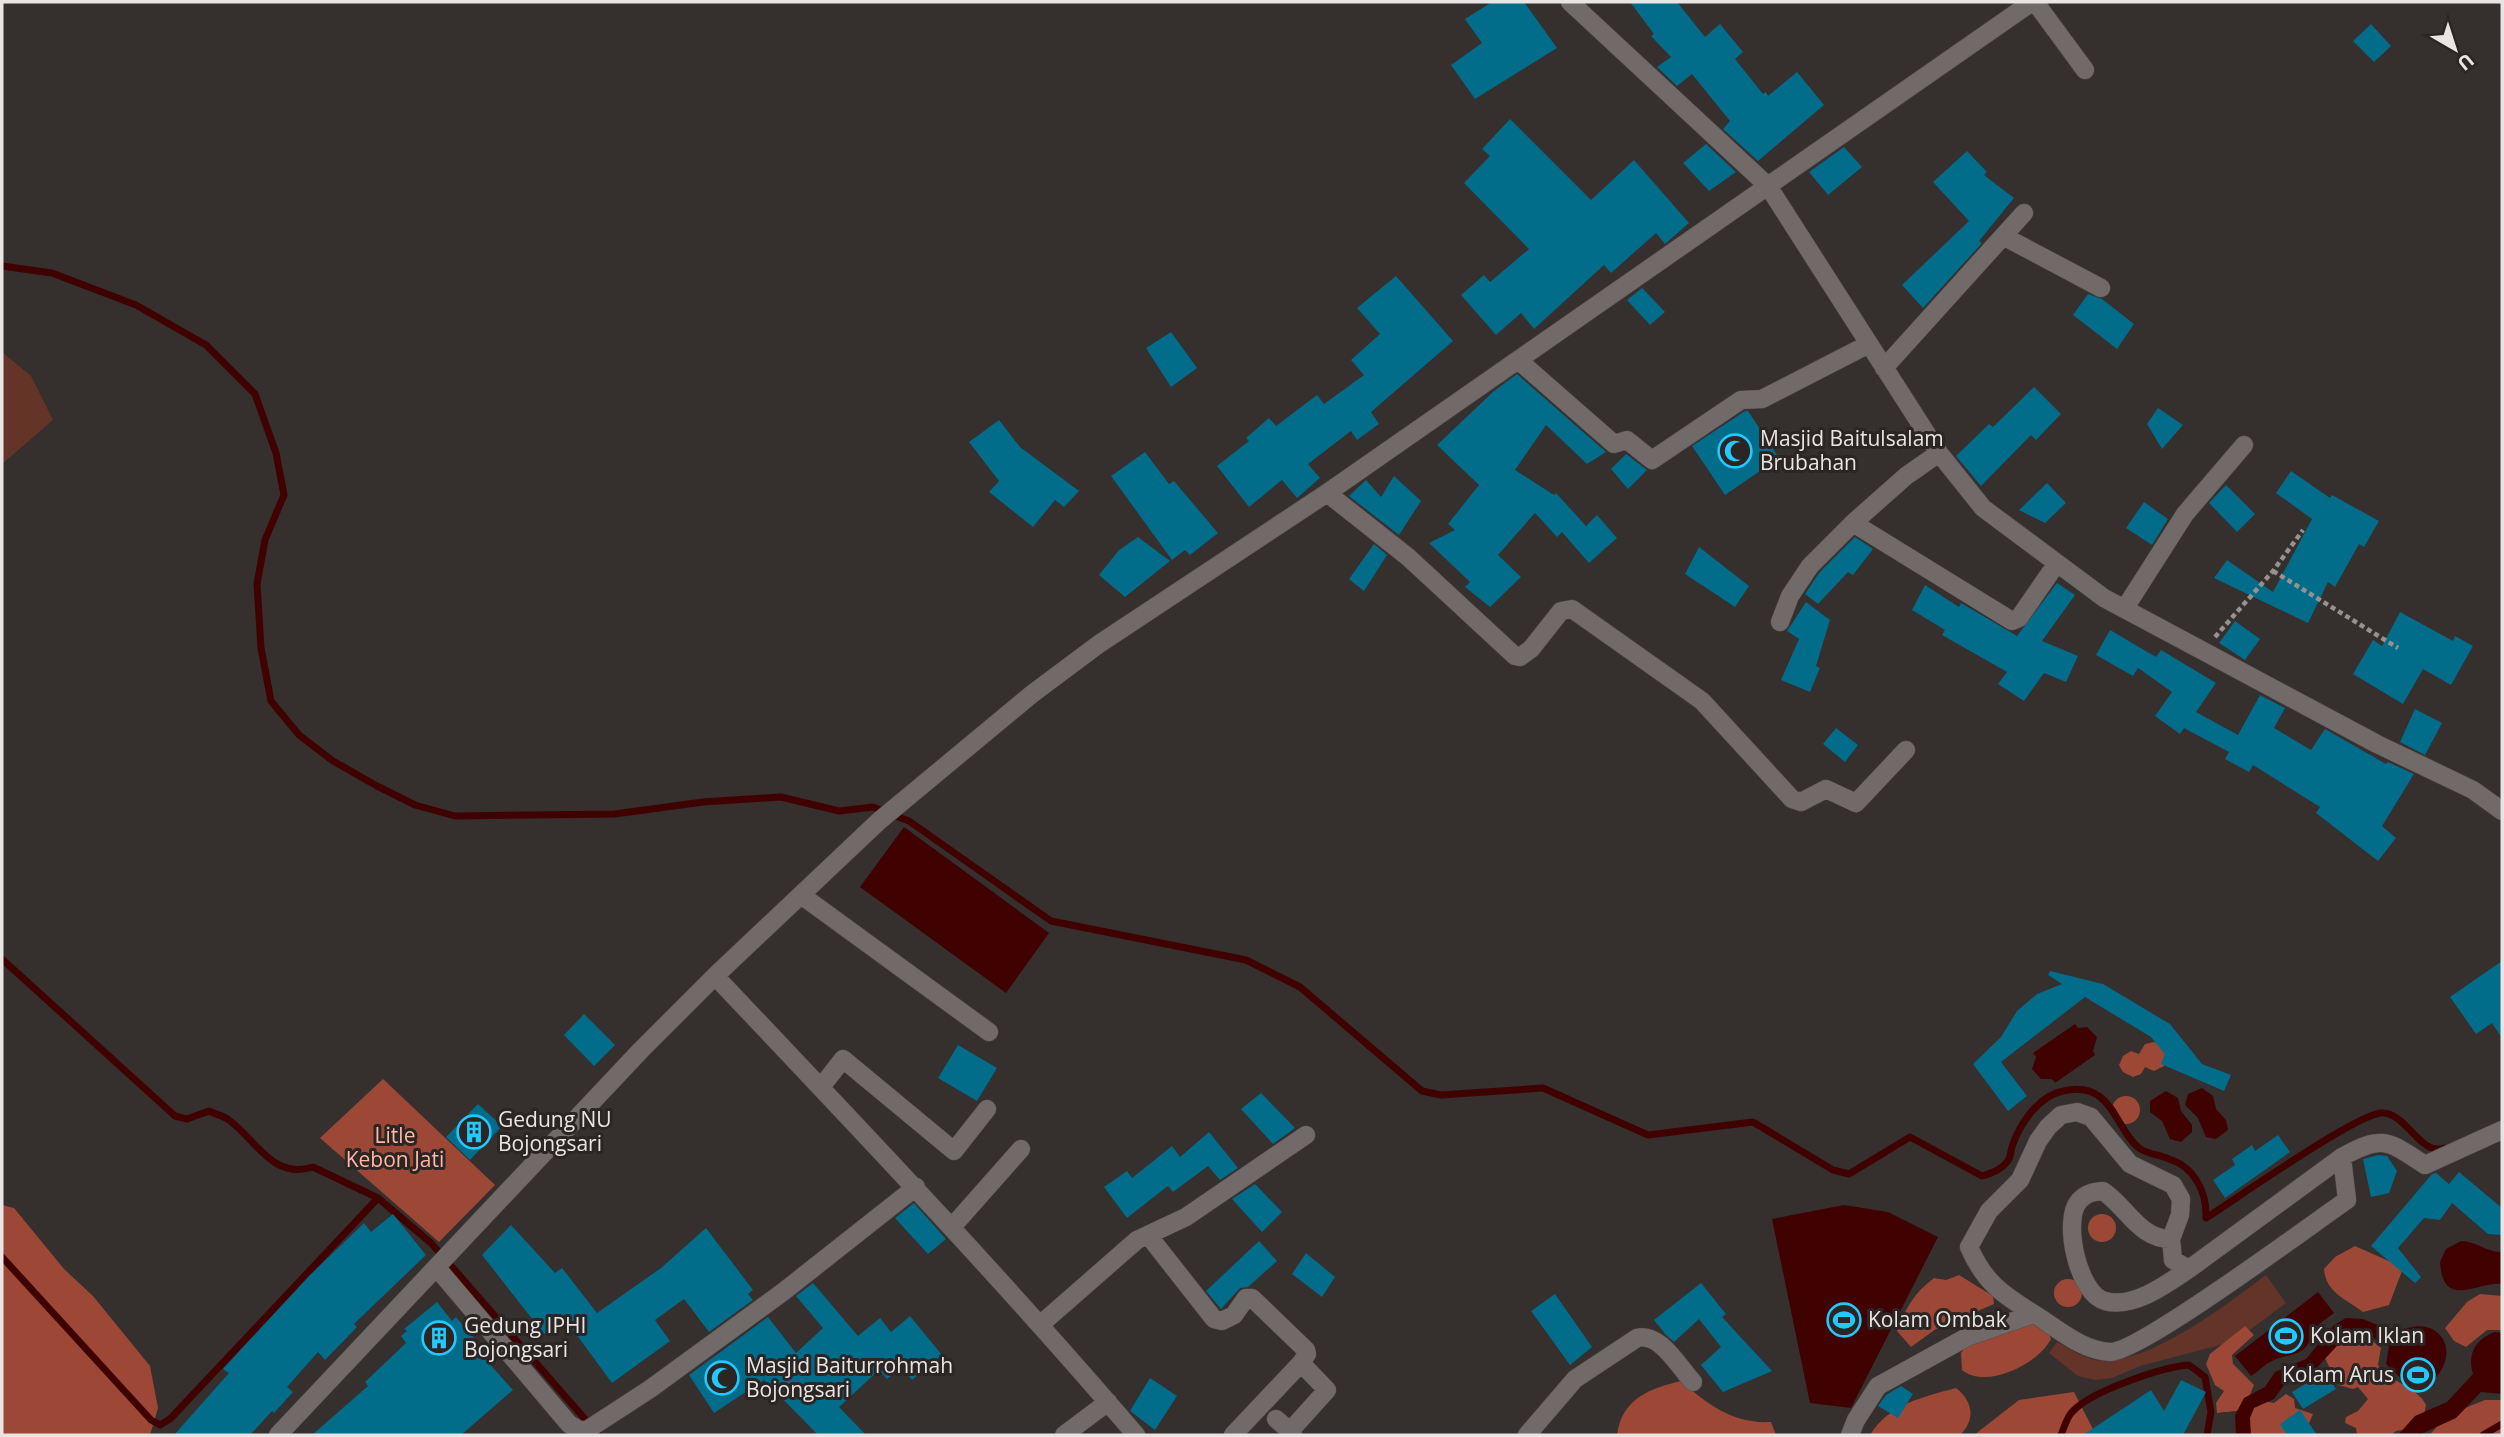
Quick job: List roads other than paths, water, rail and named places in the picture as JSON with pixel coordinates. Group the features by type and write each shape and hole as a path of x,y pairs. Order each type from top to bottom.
{"street":[{"path":"1570,2 1768,186 1939,453 1983,508 2104,598 2205,649 2377,744 2473,790 2502,811"},
{"path":"278,1435 641,1050 715,976 879,821 1032,694 1099,644 1327,493 2033,2 2085,70"},
{"path":"1884,368 2024,213"},
{"path":"2003,236 2101,288"},
{"path":"1518,360 1614,444 1627,440 1653,460 1741,400 1762,399 1870,344"},
{"path":"2125,608 2185,514 2244,445"},
{"path":"1780,622 1798,581 1853,523 1906,476 1939,453"},
{"path":"1327,493 1408,557 1515,656 1520,657 1531,649 1561,611 1572,609 1702,701 1792,799 1801,802 1826,789 1856,803 1906,750"},
{"path":"1853,523 2012,621 2020,618 2057,563"},
{"path":"801,895 989,1032"},
{"path":"715,976 916,1186 1041,1324 1136,1435"},
{"path":"821,1087 839,1062 843,1059 850,1062 954,1151 987,1109"},
{"path":"2189,1269 2173,1260 2171,1238 2180,1215 2181,1199 2173,1185 2130,1164 2091,1117 2077,1112 2061,1115 2038,1141 2020,1180 1989,1211 1969,1247 1980,1272 2008,1299 2093,1350 2113,1352 2134,1344 2347,1200 2342,1157"},
{"path":"2171,1238 2159,1239 2139,1228 2117,1200 2103,1191 2088,1193 2078,1202 2070,1219 2084,1283 2092,1295 2105,1301 2126,1302 2164,1286 2342,1157 2368,1142 2392,1143 2425,1165 2502,1130"},
{"path":"1041,1324 1137,1240 1186,1217 1306,1135"},
{"path":"952,1227 1021,1149"},
{"path":"443,1262 569,1424 579,1430 599,1428 783,1292 916,1186"},
{"path":"1148,1235 1214,1319 1222,1321 1234,1315 1246,1298 1252,1298 1306,1350 1307,1354 1301,1363 1233,1435"},
{"path":"1850,1435 1878,1385 1967,1337 2034,1314"},
{"path":"1527,1435 1575,1379 1637,1338 1646,1336 1655,1340 1693,1382"},
{"path":"1286,1429 1327,1391 1301,1363"},
{"path":"1064,1435 1108,1402"}],"waterway":[{"path":"2,266 52,273 136,305 206,345 255,394 276,453 284,495 265,540 257,584 261,648 271,701 299,735 333,761 415,805 455,816 615,814 703,802 781,797 839,811 873,807 909,821 1051,921 1246,960 1300,987 1422,1091 1441,1095 1543,1088 1648,1135 1753,1122 1833,1170 1849,1174 1910,1137 1982,1176 2007,1162 2021,1127 2039,1104 2054,1094 2080,1089 2093,1092 2103,1099 2139,1148 2186,1168 2202,1190 2206,1218 2322,1142 2367,1117 2381,1113 2390,1114 2428,1146 2435,1149 2444,1148"},
{"path":"2,959 175,1116 187,1119 209,1111 222,1116 276,1163 299,1170 313,1167 378,1198 431,1243 599,1435"},
{"path":"2,1257 151,1420 160,1425 170,1419 378,1198"},
{"path":"2061,1435 2067,1419 2082,1403 2145,1375 2189,1365 2205,1377 2211,1412 2207,1435"},
{"path":"2483,1435 2502,1424"}],"place":[{"name":"Masjid Baitulsalam Brubahan","path":"1735,451"},
{"name":"Gedung NU Bojongsari","path":"474,1132"},
{"name":"Kolam Ombak","path":"1844,1320"},
{"name":"Kolam Iklan","path":"2286,1336"},
{"name":"Gedung IPHI Bojongsari","path":"439,1338"},
{"name":"Kolam Arus","path":"2418,1375"},
{"name":"Masjid Baiturrohmah Bojongsari","path":"722,1378"}],"park label":[{"name":"Litle Kebon Jati","path":"395,1148"}]}
